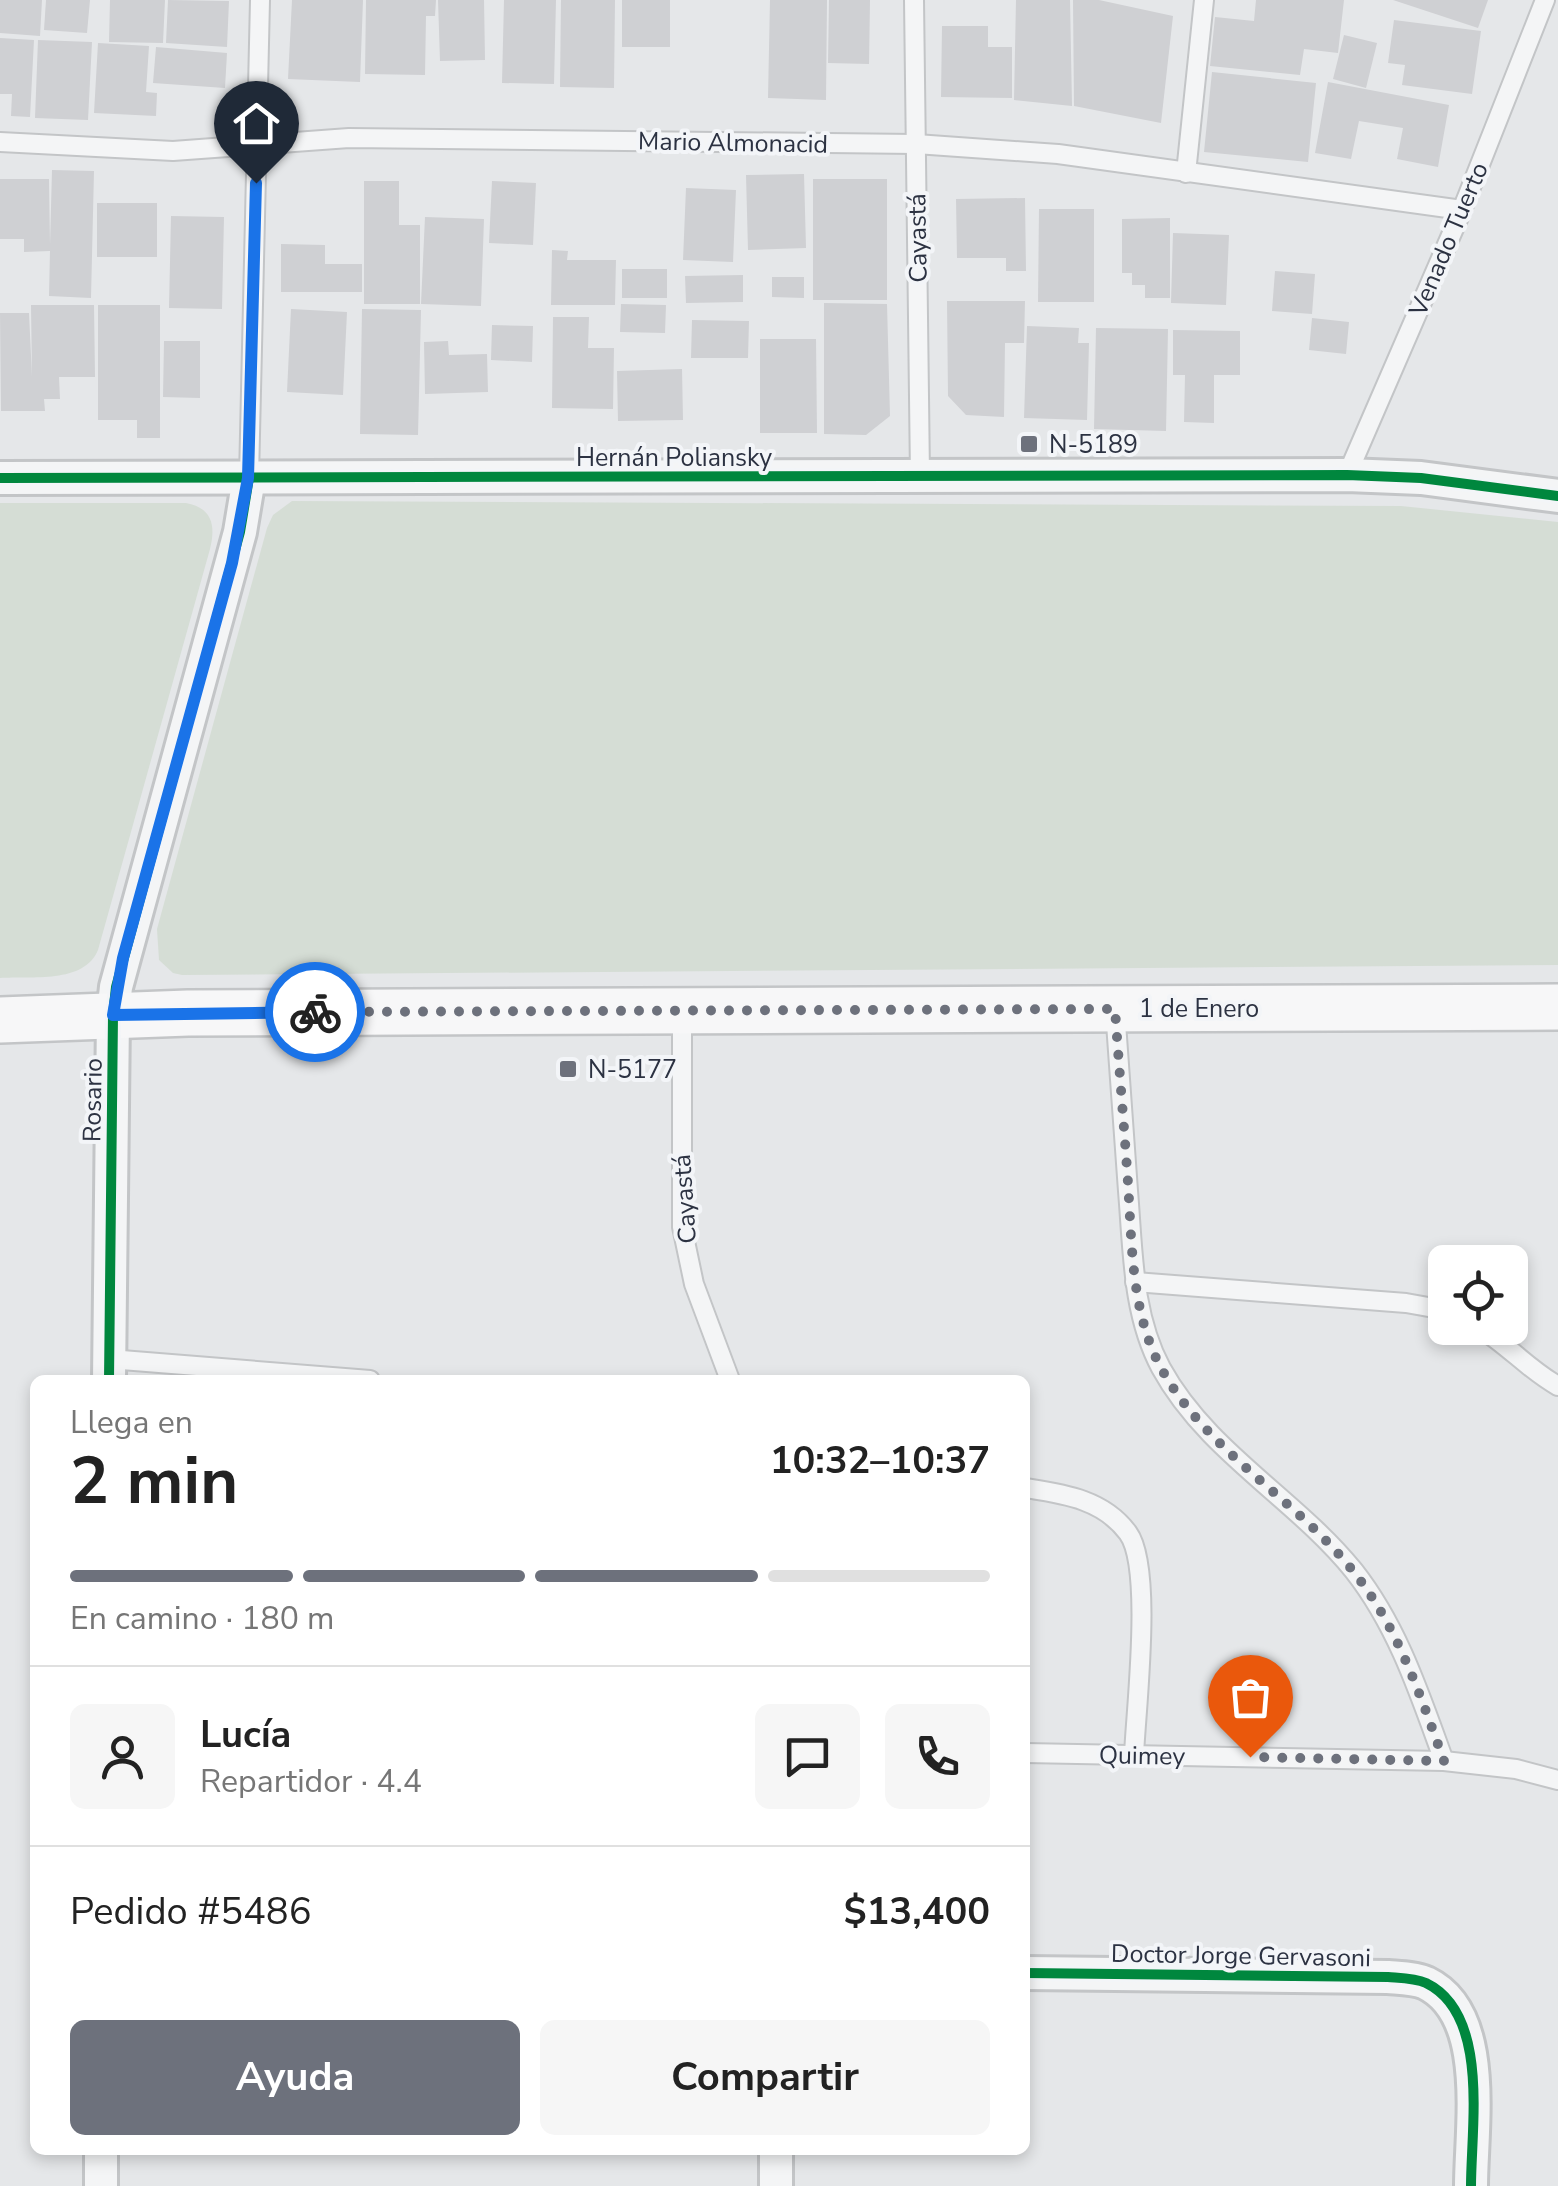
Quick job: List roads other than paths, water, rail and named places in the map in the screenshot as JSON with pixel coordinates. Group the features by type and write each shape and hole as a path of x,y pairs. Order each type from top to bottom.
{"main road":[{"name":"1 de Enero","path":"0,1020 113,1015 1558,1007"}],"street":[{"name":"Hernán Poliansky","path":"0,478 1348,475 1421,478 1558,496"},
{"name":"Rosario","path":"109,1370 113,1015 123,958 240,532 248,478"},
{"name":"Doctor Jorge Gervasoni","path":"1030,1973 1388,1977 1424,1982 1450,2000 1466,2029 1472,2065 1470,2186"},
{"path":"101,2155 101,2186"},
{"path":"776,2155 776,2186"}],"lane":[{"name":"Rosario","path":"248,478 260,0"},
{"name":"Cayastá","path":"914,0 920,476"},
{"path":"1186,173 1204,0"},
{"name":"Venado Tuerto","path":"1348,475 1462,210 1545,0"},
{"name":"Mario Almonacid","path":"0,142 172,150 349,138 916,144 1058,154 1462,210"},
{"path":"1115,1009 1135,1282 1144,1328 1160,1366 1183,1403 1352,1568 1381,1608 1408,1663 1444,1761"},
{"name":"Cayastá","path":"682,1012 682,1227 694,1284 728,1375"},
{"path":"1135,1282 1428,1307"},
{"path":"1504,1345 1538,1375 1558,1386"},
{"path":"109,1370 240,1375"},
{"path":"1030,1489 1072,1495 1107,1512 1130,1534 1139,1563 1141,1595 1134,1755"},
{"name":"Quimey","path":"1030,1752 1444,1761 1516,1769 1558,1780"}],"place":[{"name":"N-5189","path":"1029,444"},
{"name":"N-5177","path":"568,1069"}]}
